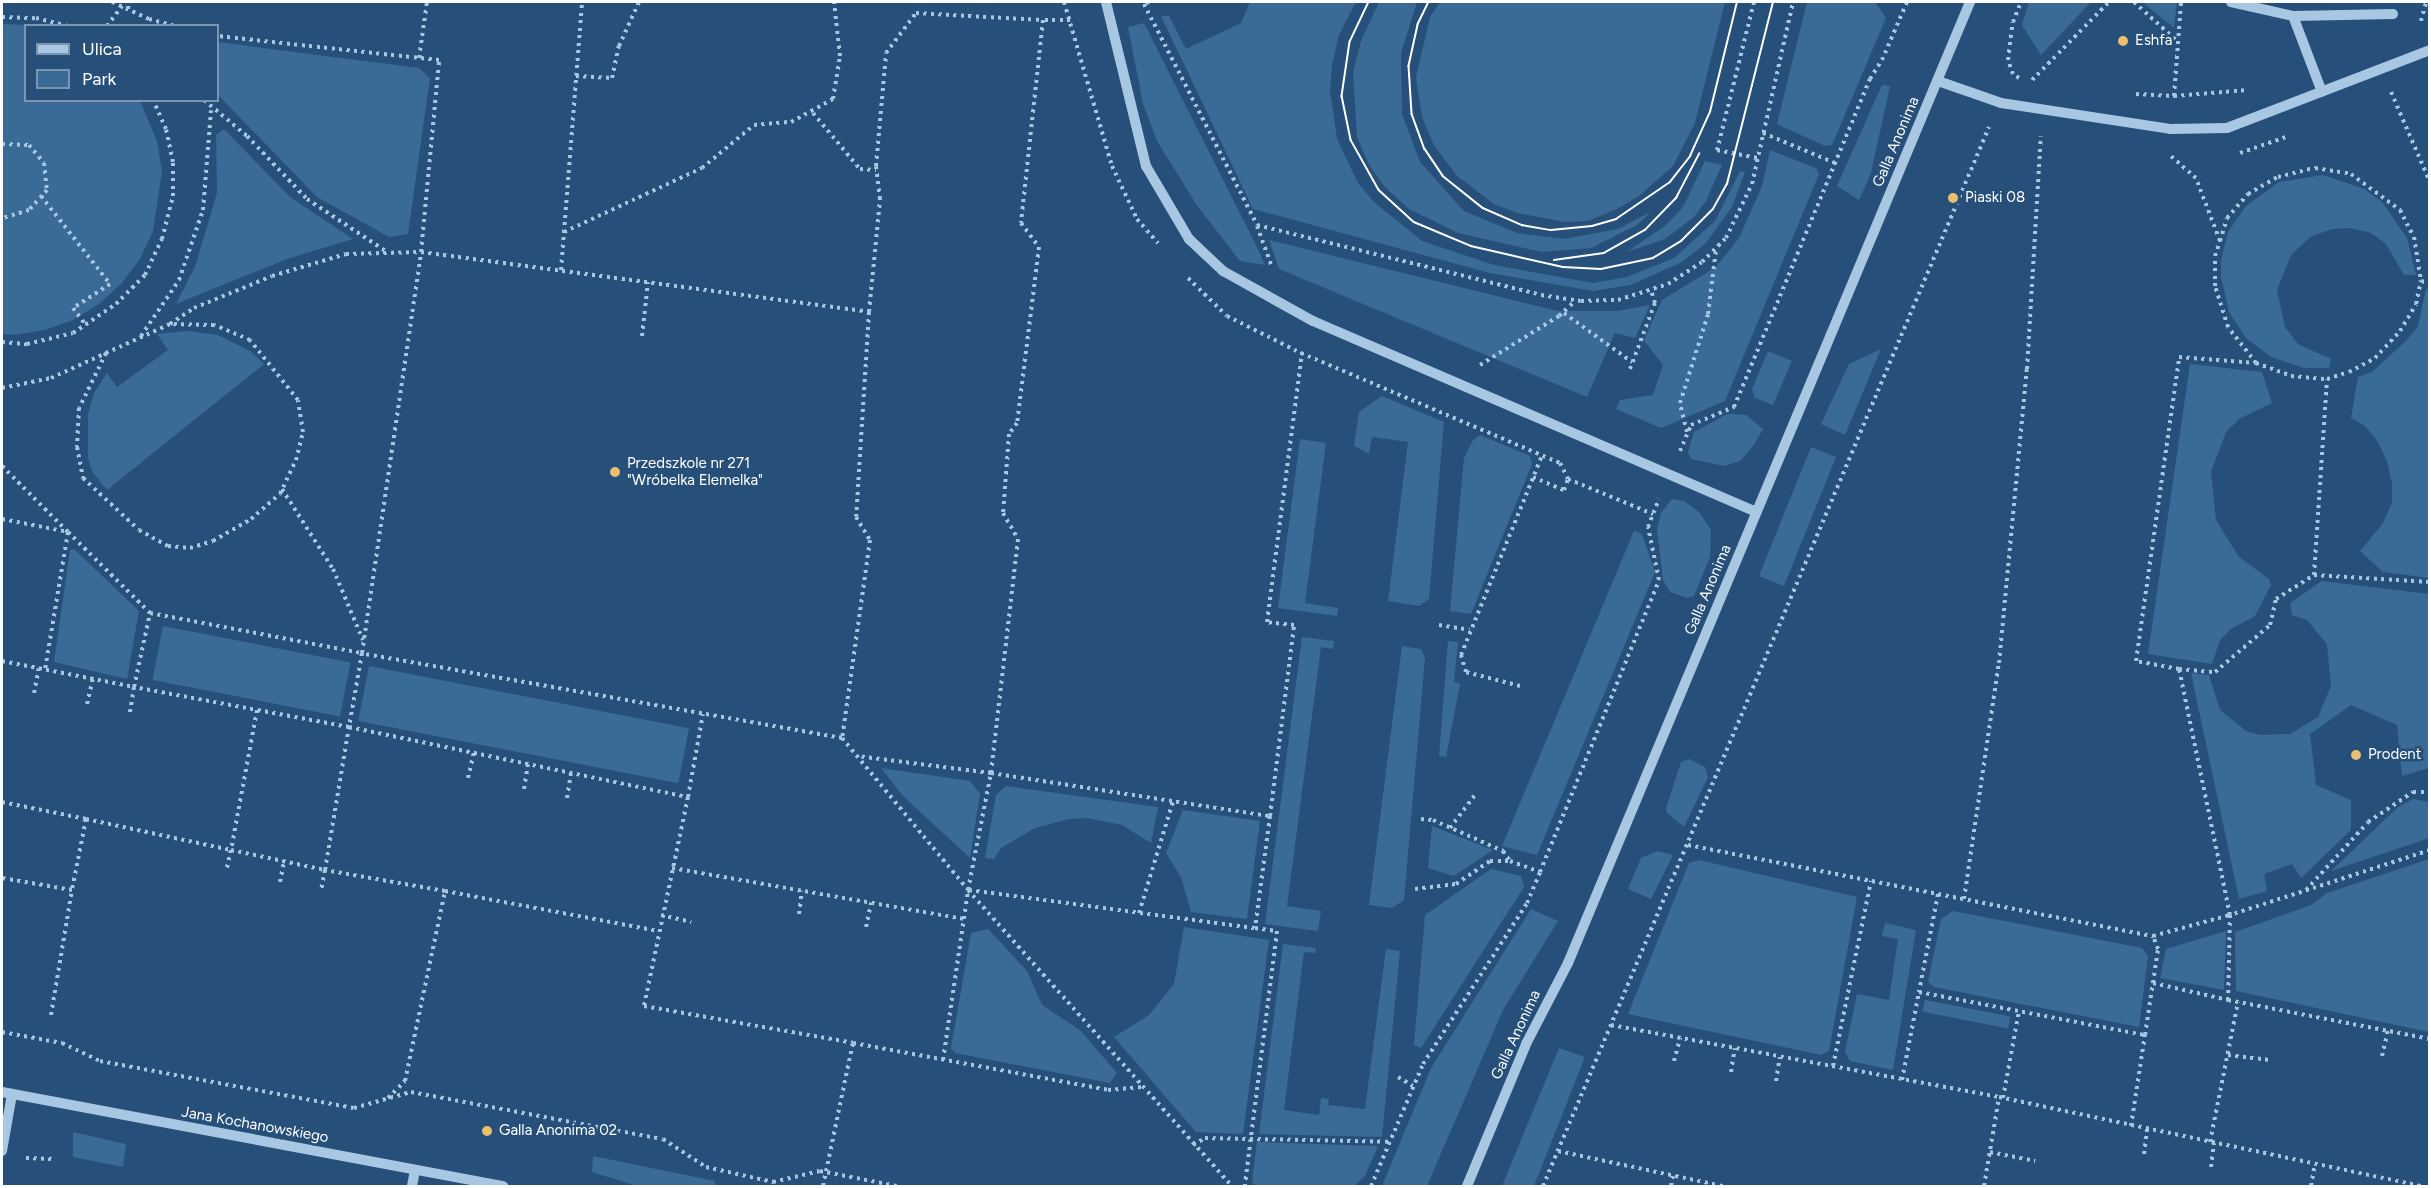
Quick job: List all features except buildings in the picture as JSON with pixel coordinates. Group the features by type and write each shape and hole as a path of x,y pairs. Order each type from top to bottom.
{"street":[{"path":"1106,2 1146,166 1189,239 1223,271 1316,322 1757,512"},
{"name":"Galla Anonima","path":"1467,1186 1526,1044 1568,963 1970,2"},
{"path":"2231,2 2293,16 2393,14"},
{"path":"2293,16 2322,92"},
{"path":"1938,81 2001,103 2170,129 2227,128 2430,50"},
{"path":"2,1151 7,1093"},
{"name":"Jana Kochanowskiego","path":"7,1093 503,1186"},
{"path":"412,1186 415,1170"}],"path":[{"path":"112,2 149,20 166,24"},
{"path":"128,9 129,2"},
{"path":"419,58 427,2"},
{"path":"561,270 582,2"},
{"path":"576,76 612,78 619,46 639,2"},
{"path":"564,232 702,168 754,125 791,122 813,113 833,99 840,56 834,2"},
{"path":"1135,2 1146,3 1257,225 1575,301 1618,300 1651,290 1688,272 1716,249 1743,210 1793,2"},
{"path":"1754,2 1717,150 1757,158"},
{"path":"1371,1186 1413,1086 1444,1029 1527,903 1659,580 1648,527 1669,474 1691,425 1734,407 1835,162 1906,2"},
{"path":"1543,1186 1688,845 1926,272 2013,74 2008,60 2010,40 2021,2"},
{"path":"2030,83 2109,2"},
{"path":"2134,2 2177,42"},
{"path":"2175,96 2181,2"},
{"path":"108,24 122,6"},
{"path":"842,738 870,540 856,517 868,312 880,199 876,170 885,53 916,12 1070,20"},
{"path":"2,17 36,18 59,24"},
{"path":"149,20 152,24"},
{"path":"943,1059 968,890 991,773 1018,539 1003,513 1009,434 1017,423 1039,247 1021,223 1043,20"},
{"path":"2419,29 2430,25"},
{"path":"219,36 439,60 421,252 362,654 321,890"},
{"path":"2013,74 2030,83 2041,84"},
{"path":"2132,94 2175,96 2251,89"},
{"path":"2391,92 2430,182"},
{"path":"2,342 27,344 73,333 116,304 145,275 162,239 174,196 173,162 166,129 154,102"},
{"path":"205,102 211,110 247,136 307,199 389,253"},
{"path":"140,337 179,280 203,210 211,110"},
{"path":"813,113 860,169 876,170"},
{"path":"1763,133 1835,162"},
{"path":"1964,899 2000,652 2027,369 2041,134"},
{"path":"2,144 29,145 44,163 46,190 29,210 3,216"},
{"path":"2170,155 2196,178 2220,242"},
{"path":"2256,363 2228,327 2215,286 2215,256 2227,218 2248,194 2277,177 2315,168 2351,174 2400,210 2414,237 2421,281 2416,304 2400,331 2374,358 2327,379 2291,376 2256,363 2179,357 2136,661 2179,669 2215,672 2270,625 2276,599 2314,575 2430,582"},
{"path":"41,196 110,284 73,308 85,324"},
{"path":"1687,433 1680,403 1708,314 1716,249"},
{"path":"2,388 51,378 170,324 194,308 272,276 346,254 421,252 868,312"},
{"path":"2421,281 2430,283"},
{"path":"642,336 648,282"},
{"path":"1630,369 1655,303 1651,290"},
{"path":"1454,381 1564,313 1575,301"},
{"path":"1564,313 1632,362"},
{"path":"1255,928 1294,625 1268,622 1302,353 1316,322"},
{"path":"106,352 79,408 77,447 83,478 140,530 168,546 190,548 213,541 251,519 282,489 296,460 303,432 298,400 281,374 250,339 214,325 170,324"},
{"path":"2314,575 2327,379"},
{"path":"1461,419 1560,463 1568,479 1653,514"},
{"path":"1520,686 1466,672 1461,655 1542,456"},
{"path":"2,466 150,613 362,654 842,738 968,890 1193,1145 1232,1186"},
{"path":"1533,477 1564,490 1568,479"},
{"path":"282,489 333,569 364,641"},
{"path":"2,519 68,532"},
{"path":"45,669 68,532"},
{"path":"130,713 150,613"},
{"path":"1439,625 1470,630"},
{"path":"2,661 349,727 688,797"},
{"path":"34,693 39,668"},
{"path":"2179,669 2230,915 2228,1000"},
{"path":"87,704 93,679"},
{"path":"226,872 257,710"},
{"path":"703,714 644,1006 1108,1090 1143,1087"},
{"path":"468,778 474,753"},
{"path":"857,756 991,773 1270,816"},
{"path":"524,789 528,764"},
{"path":"567,798 571,773"},
{"path":"2305,891 2368,822 2413,792 2430,792"},
{"path":"1450,828 1475,795"},
{"path":"1139,913 1173,801"},
{"path":"2,802 284,862 658,931"},
{"path":"51,1015 86,819"},
{"path":"1421,819 1450,828 1503,851 1510,861"},
{"path":"1688,845 2153,936 2230,915 2430,850"},
{"path":"1415,889 1455,884 1490,861 1510,861 1540,872"},
{"path":"280,882 284,862"},
{"path":"672,868 964,919"},
{"path":"2,878 72,890"},
{"path":"1833,1066 1871,881"},
{"path":"968,890 1277,931 1245,1186"},
{"path":"387,1099 405,1081 445,891"},
{"path":"799,914 802,891"},
{"path":"1902,1080 1938,894"},
{"path":"866,927 871,903"},
{"path":"661,915 691,922"},
{"path":"2131,1126 2158,949 2153,936"},
{"path":"2153,983 2228,1000 2430,1039"},
{"path":"1919,992 2145,1035"},
{"path":"2211,1167 2212,1142 2238,1002"},
{"path":"1984,1186 2019,1011"},
{"path":"1611,1025 2001,1098 2421,1186"},
{"path":"2382,1056 2388,1031"},
{"path":"2,1032 62,1042 100,1061 354,1108 411,1092 663,1139 706,1167 773,1182 826,1173 897,1186"},
{"path":"1674,1061 1680,1038"},
{"path":"823,1186 853,1043"},
{"path":"1731,1072 1735,1048"},
{"path":"2228,1055 2270,1060"},
{"path":"1776,1081 1780,1057"},
{"path":"1398,1077 1413,1086"},
{"path":"2144,1154 2147,1129"},
{"path":"1193,1145 1205,1138 1251,1137 1390,1142"},
{"path":"1558,1151 1723,1186"},
{"path":"1990,1152 2035,1161"},
{"path":"2311,1186 2315,1164"},
{"path":"1671,1186 1673,1176"}],"green space":[{"path":"1250,2 1356,2 1339,35 1332,65 1330,90 1337,139 1358,183 1374,202 1422,241 1494,265 1593,283 1627,277 1674,258 1715,221 1740,171 1745,172 1732,207 1706,243 1682,262 1631,285 1593,291 1490,273 1253,209 1161,16 1169,16 1186,49 1241,23"},
{"path":"1379,2 1417,2 1401,53 1402,114 1420,162 1464,211 1517,233 1564,239 1618,229 1652,211 1637,225 1591,248 1542,252 1458,233 1409,209 1385,187 1369,165 1357,137 1353,72 1361,41"},
{"path":"1440,2 1725,2 1695,123 1673,166 1639,196 1617,209 1588,221 1565,222 1517,213 1494,204 1457,176 1434,145 1422,117 1416,77 1430,17"},
{"path":"1807,2 1875,2 1886,18 1832,145 1825,146 1777,124"},
{"path":"2029,2 2091,2 2041,55 2022,25"},
{"path":"2142,2 2177,2 2174,28"},
{"path":"1144,23 1265,265 1240,261 1196,204 1157,141 1143,104 1128,27"},
{"path":"2,24 24,25 24,102 140,102 157,141 162,171 153,231 140,259 122,283 99,304 73,320 45,330 14,335 2,334"},
{"path":"219,42 419,68 430,78 408,234 389,237 317,197 219,96"},
{"path":"1882,85 1890,86 1871,173 1859,200 1837,186"},
{"path":"224,129 290,197 353,239 287,259 176,304 195,267 217,193 216,135"},
{"path":"1770,150 1816,168 1819,174 1725,401 1661,428 1616,409 1620,400 1653,395 1663,365 1644,340 1662,300 1716,267 1739,238 1762,186"},
{"path":"1705,161 1722,165 1706,201 1694,217 1665,239 1627,252 1666,225 1683,207"},
{"path":"2323,175 2364,189 2382,202 2407,238 2416,275 2404,275 2386,244 2371,233 2350,228 2332,229 2310,237 2291,255 2277,290 2285,327 2298,344 2331,359 2329,368 2304,368 2271,357 2246,338 2229,312 2221,277 2221,260 2228,232 2246,206 2279,182"},
{"path":"1269,240 1558,311 1617,311 1650,305 1635,338 1615,333 1587,397 1279,269"},
{"path":"2426,289 2430,289 2429,578 2383,572 2360,551 2383,523 2392,503 2392,483 2387,461 2378,442 2365,426 2351,418 2358,377 2372,372 2407,340 2418,326"},
{"path":"187,331 218,335 250,351 264,364 107,490 93,473 88,459 88,414 94,393 107,373 117,387 168,350 157,334"},
{"path":"1881,349 1845,435 1821,424 1849,364"},
{"path":"1768,351 1792,361 1773,405 1755,398 1752,389"},
{"path":"2190,364 2262,372 2272,403 2239,419 2226,432 2211,472 2216,520 2239,557 2269,579 2271,585 2255,616 2231,629 2220,640 2212,664 2148,654"},
{"path":"1382,396 1444,422 1429,599 1419,606 1388,601 1408,442 1372,437 1369,454 1354,446 1359,412"},
{"path":"1727,414 1746,415 1763,429 1754,445 1740,461 1724,466 1691,459 1688,452 1694,432"},
{"path":"1480,435 1530,456 1532,464 1471,614 1450,611 1464,458 1473,440"},
{"path":"1300,439 1326,443 1305,603 1338,608 1337,616 1278,608"},
{"path":"1811,447 1836,457 1784,586 1759,576"},
{"path":"1672,499 1684,501 1699,512 1711,530 1710,557 1694,596 1687,598 1670,592 1663,580 1657,529 1661,513"},
{"path":"1634,531 1642,534 1655,572 1537,855 1502,846"},
{"path":"74,549 139,611 127,679 54,662 70,550"},
{"path":"2322,581 2429,594 2429,768 2402,776 2397,725 2351,705 2310,734 2316,785 2351,800 2351,830 2301,878 2292,864 2264,874 2267,891 2239,899 2191,673 2209,675 2220,710 2246,731 2260,735 2290,734 2318,717 2331,686 2327,644 2307,620 2292,615 2290,603"},
{"path":"163,626 350,662 340,716 153,680"},
{"path":"1302,637 1334,641 1333,649 1321,647 1287,906 1321,911 1318,931 1265,924"},
{"path":"1448,641 1458,642 1454,682 1460,684 1446,757 1439,756"},
{"path":"1402,646 1421,649 1425,658 1404,900 1392,908 1369,905"},
{"path":"369,666 689,728 678,783 358,721"},
{"path":"1689,759 1705,767 1708,777 1684,827 1667,813 1666,808 1681,762"},
{"path":"881,768 970,781 980,794 970,858 904,797"},
{"path":"1006,786 1158,807 1151,843 1122,825 1087,818 1069,819 1035,828 1001,848 994,859 985,858 996,795"},
{"path":"2413,799 2429,802 2429,838 2331,871 2398,807"},
{"path":"1183,810 1260,821 1247,919 1191,912 1181,877 1166,853"},
{"path":"1432,826 1493,850 1454,876 1428,868"},
{"path":"1658,851 1673,855 1651,899 1628,889 1641,858"},
{"path":"2429,859 2429,1032 2236,991 2235,932 2311,905 2327,893"},
{"path":"1699,860 1857,897 1829,1051 1821,1055 1628,1014 1689,863"},
{"path":"1491,869 1521,876 1524,887 1421,1048 1414,1045 1425,915"},
{"path":"1531,909 1558,921 1503,1010 1427,1186 1382,1186 1431,1068"},
{"path":"1953,911 2142,948 2148,956 2139,1027 1934,987 1928,982 1941,919"},
{"path":"1885,923 1916,930 1893,1070 1850,1061 1845,1052 1857,994 1889,1000 1898,939 1882,936"},
{"path":"1184,927 1269,940 1243,1134 1196,1132 1114,1037 1149,1015 1174,984"},
{"path":"988,929 1027,971 1042,1005 1080,1030 1117,1073 1110,1083 955,1053 951,1048 971,933"},
{"path":"2226,931 2224,990 2160,978 2166,949"},
{"path":"1283,944 1316,948 1315,953 1304,952 1284,1110 1319,1115 1321,1098 1329,1099 1328,1105 1365,1109 1386,949 1400,951 1382,1137 1259,1134"},
{"path":"1925,1000 2010,1017 2008,1028 1923,1012"},
{"path":"1559,1048 1585,1057 1534,1186 1502,1186"},
{"path":"73,1132 126,1144 123,1167 73,1157"},
{"path":"1257,1142 1378,1146 1365,1176 1354,1186 1255,1186 1252,1181"},
{"path":"593,1156 715,1181 714,1186 637,1186 592,1172"}],"tram line":[{"path":"1369,2 1350,42 1342,96 1351,140 1379,190 1414,222 1471,246 1563,267 1601,269 1653,258 1681,241 1713,209 1727,184 1773,2"},
{"path":"1429,2 1418,25 1409,66 1412,114 1425,149 1443,176 1483,208 1522,225 1551,230 1592,226 1616,219 1670,182 1690,156 1710,112 1737,2"},
{"path":"1554,260 1604,253 1645,230 1676,198 1699,154"}],"place":[{"name":"Eshfa","path":"2123,41"},
{"name":"Piaski 08","path":"1953,198"},
{"name":"Przedszkole nr 271 \"Wróbelka Elemelka\"","path":"615,472"},
{"name":"Prodent","path":"2356,755"},
{"name":"Galla Anonima 02","path":"487,1131"}]}
